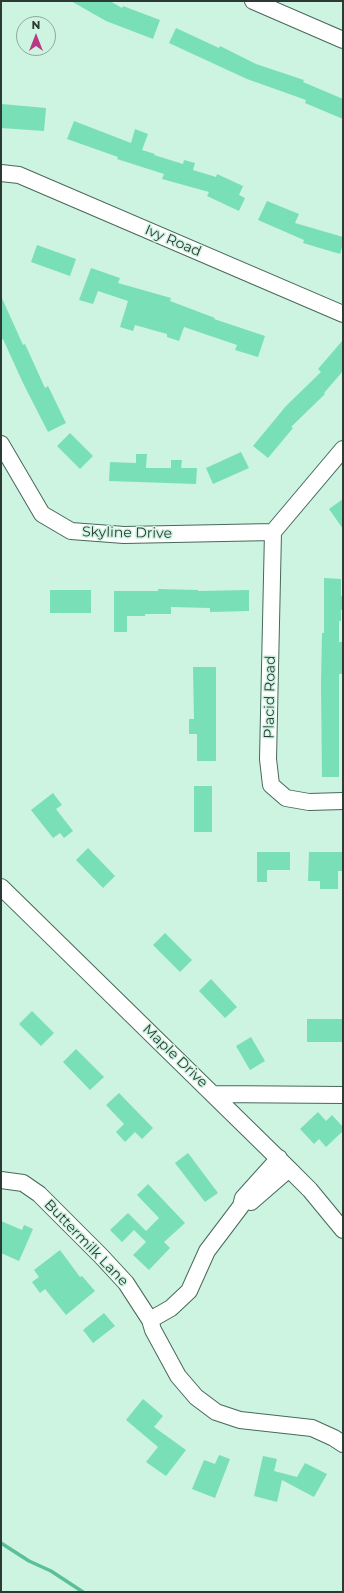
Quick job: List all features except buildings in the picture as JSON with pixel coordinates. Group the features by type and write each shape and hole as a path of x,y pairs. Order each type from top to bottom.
{"street":[{"path":"254,1 343,40"},
{"name":"Ivy Road","path":"1,173 19,175 343,314"},
{"name":"Skyline Drive","path":"1,444 42,514 71,531 124,535 273,532"},
{"path":"273,532 343,449"},
{"name":"Placid Road","path":"273,532 268,760 271,784 286,798 308,802 343,801"},
{"name":"Maple Drive","path":"1,888 284,1163 310,1190 343,1230"},
{"path":"213,1094 343,1095"},
{"path":"150,1320 171,1308 189,1291 207,1251 240,1206 249,1203 284,1163"},
{"name":"Buttermilk Lane","path":"1,1180 23,1183 39,1194 126,1283 150,1320 153,1330 178,1376 196,1397 216,1412 240,1420 312,1428 334,1438 343,1444"}],"waterway":[{"path":"1,1543 29,1561 51,1571 83,1592"}]}
